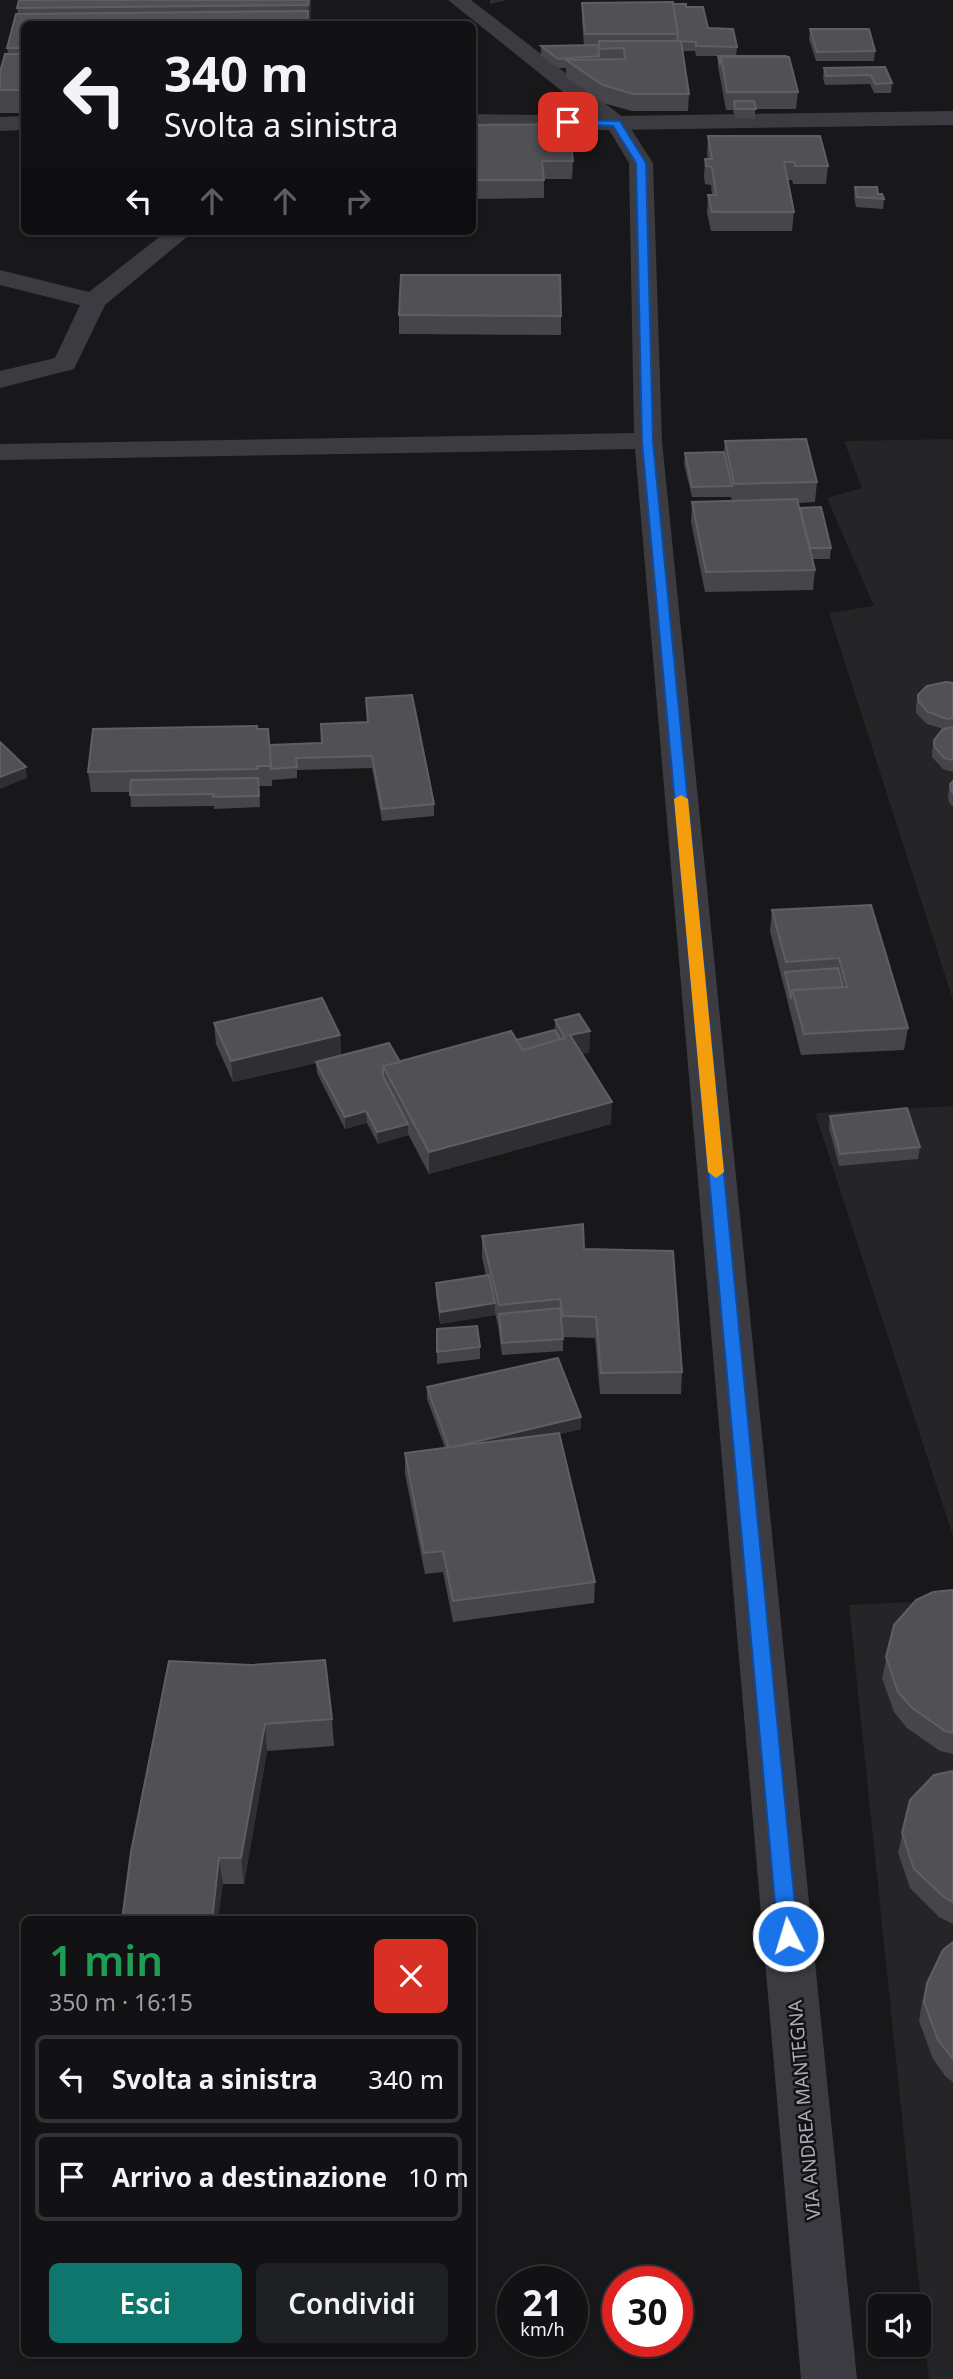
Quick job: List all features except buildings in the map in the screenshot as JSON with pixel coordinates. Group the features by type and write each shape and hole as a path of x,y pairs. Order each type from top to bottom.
{"street":[{"name":"VIA ANDREA MANTEGNA","path":"458,0 616,123 641,163 648,442 829,2379"},
{"path":"476,121 616,123 953,118"},
{"path":"0,124 21,123"},
{"path":"4,375 65,363 94,302 177,235"},
{"path":"0,277 94,302"},
{"path":"0,452 648,442"}],"shaded area":[{"path":"953,439 953,1000 829,613 874,606 827,498 862,488 844,441"},
{"path":"953,1106 953,1536 815,1113"},
{"path":"953,1600 953,2379 929,2379 927,2357 931,2357 931,2294 920,2294 849,1605"}],"slow traffic":[{"path":"681,799 716,1172"}],"route":[{"path":"568,122 616,123 641,163 648,442 788,1936"}]}
